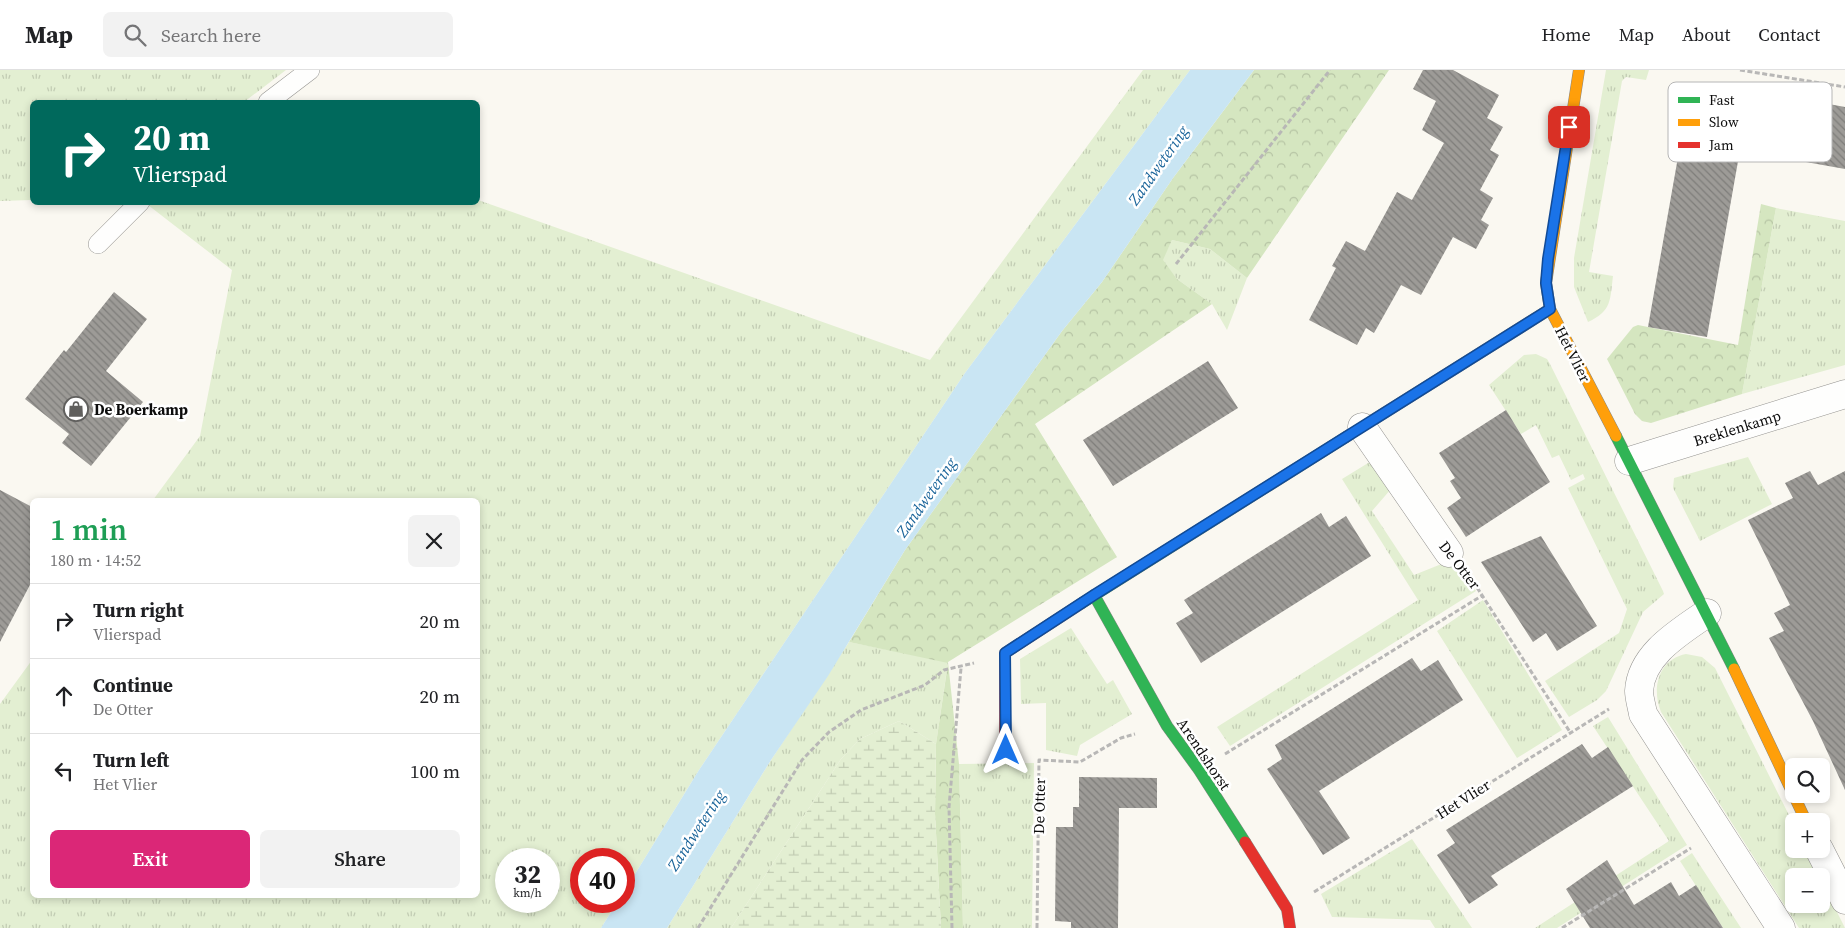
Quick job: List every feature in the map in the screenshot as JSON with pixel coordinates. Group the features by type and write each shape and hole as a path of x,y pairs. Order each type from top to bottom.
{"street":[{"name":"Het Vlier","path":"1579,70 1548,259 1546,283 1550,309 1707,613 1802,813"},
{"path":"1006,750 1005,653 1094,595 1550,309"},
{"name":"Breklenkamp","path":"1629,461 1845,394"},
{"name":"De Otter","path":"1362,427 1449,553"},
{"name":"Arendshorst","path":"1094,595 1167,726 1198,770 1287,909 1290,928"},
{"path":"1707,613 1664,643 1644,672 1639,691 1643,714 1781,928"},
{"path":"1824,858 1845,900"}],"lane":[{"path":"271,100 310,70"},
{"path":"98,244 137,205"}],"path":[{"path":"1176,264 1330,70"},
{"path":"1740,70 1814,82"},
{"path":"1832,85 1845,87"},
{"name":"De Otter","path":"1449,553 1458,558 1483,594 1570,732"},
{"path":"1198,770 1483,594"},
{"path":"698,928 802,760 829,732 861,710 925,685 944,670 961,668 1005,653"},
{"path":"952,928 949,807 961,668"},
{"name":"Het Vlier","path":"1287,909 1639,691"},
{"name":"De Otter","path":"1037,928 1039,760 1080,762 1120,738 1167,726"},
{"path":"1562,928 1720,831"}],"green space":[{"path":"0,70 286,70 247,100 30,100 30,200 0,201"},
{"path":"1143,70 1190,70 965,373 699,770 635,874 635,848 570,848 570,913 610,913 601,928 0,928 0,704 30,663 30,898 480,898 480,498 154,498 200,436 232,270 148,205 480,205 480,201 930,360"},
{"path":"1254,70 1389,70 1247,278 1210,249 1172,240 1163,260 1177,279 1212,304 1035,424 1117,557 948,662 959,764 963,928 941,928 935,814 936,744 948,663 849,642 905,550 1062,331 1102,282 1173,178"},
{"path":"1606,70 1649,70 1646,80 1626,77 1622,81 1589,272 1613,276 1611,292 1606,309 1602,314 1588,322 1574,287 1574,258"},
{"path":"1761,204 1776,208 1742,394 1651,423 1642,421 1635,414 1607,359 1633,327 1638,325 1738,345"},
{"path":"1776,208 1845,221 1845,365 1742,394"},
{"path":"1172,240 1210,249 1247,278 1227,330 1212,304 1177,279 1162,260"},
{"path":"1536,354 1547,359 1550,364 1664,594 1643,612 1606,691 1597,700 1569,717 1545,681 1619,633 1627,609 1568,488 1585,479 1583,474 1571,480 1559,455 1552,458 1536,425 1521,434 1489,385 1524,355"},
{"path":"1748,457 1772,504 1700,541 1673,488 1674,478"},
{"path":"1373,460 1391,489 1372,511 1414,575 1454,559 1476,591 1230,746 1217,727 1418,600 1342,479"},
{"path":"1483,600 1562,730 1517,758 1437,631"},
{"path":"1071,628 1107,684 1113,680 1132,714 1080,745 1077,756 1046,750 1046,703 1021,704 1020,659"},
{"path":"849,642 948,662 936,744 899,721 860,739 841,759 731,928 667,928 771,760"},
{"path":"1686,654 1702,657 1715,668 1788,813 1785,813 1785,858 1810,858 1815,868 1785,868 1785,906 1661,712 1658,703 1657,684 1664,668 1677,657"},
{"path":"1608,717 1687,845 1557,928 1535,928 1669,841 1593,726"},
{"path":"899,721 936,744 935,814 941,928 731,928 841,759 860,739"},
{"path":"1034,763 1032,928 963,928 959,764"},
{"path":"1412,839 1472,928 1435,928 1430,920 1332,917 1321,894"},
{"path":"1692,853 1741,928 1723,928 1680,861"},
{"path":"1830,898 1845,928 1799,928 1789,913 1830,913"}],"water":[{"name":"Zandwetering","path":"1190,70 1254,70 1173,178 1102,282 1062,331 905,550 828,676 771,760 667,928 601,928 610,913 635,913 635,874 699,770 965,373"}],"building":[{"path":"1423,70 1453,70 1499,95 1487,118 1503,127 1490,150 1499,155 1480,190 1493,198 1481,220 1489,225 1476,249 1453,237 1421,295 1401,285 1374,333 1366,328 1357,345 1309,320 1336,268 1332,266 1346,241 1365,251 1397,192 1412,200 1444,143 1422,130 1436,101 1413,89"},
{"path":"1832,105 1845,107 1845,169 1806,162 1832,162"},
{"path":"1677,162 1738,162 1707,337 1648,327"},
{"path":"114,292 147,319 106,371 143,402 91,466 62,443 69,434 25,399"},
{"path":"1208,361 1238,408 1113,486 1083,440"},
{"path":"1506,410 1550,482 1466,537 1447,508 1461,498 1450,481 1455,478 1439,453"},
{"path":"1810,471 1818,485 1845,471 1845,790 1813,721 1769,638 1784,631 1774,613 1790,605 1748,520 1793,498 1785,483"},
{"path":"0,490 30,506 30,585 0,642"},
{"path":"1321,513 1329,527 1346,516 1371,556 1201,663 1176,623 1193,613 1184,600"},
{"path":"1541,536 1597,626 1557,651 1546,633 1533,642 1481,562"},
{"path":"1412,658 1421,671 1438,660 1463,700 1319,791 1350,838 1323,855 1267,769 1282,759 1275,745"},
{"path":"1582,744 1592,758 1608,747 1633,786 1491,876 1498,885 1469,904 1437,855 1455,843 1446,830"},
{"path":"1079,777 1157,778 1157,808 1119,808 1118,928 1071,928 1071,922 1055,921 1056,827 1073,827 1073,807 1079,807"},
{"path":"1607,860 1634,905 1671,882 1679,896 1696,885 1723,928 1590,928 1566,889"}],"traffic: fast":[{"path":"1616,436 1734,669"},
{"path":"1082,603 1346,437"},
{"path":"1094,595 1167,726 1199,770 1245,842"}],"traffic: slow":[{"path":"1579,70 1546,283 1550,309 1616,436"},
{"path":"1346,437 1550,309"},
{"path":"1734,669 1802,813"}],"traffic: jam":[{"path":"1005,751 1005,653 1082,603"},
{"path":"1245,842 1287,909 1290,928"}],"place":[{"name":"De Boerkamp","path":"76,409"}],"route":[{"path":"1006,750 1005,653 1094,595 1550,309 1546,283 1548,259 1569,127"}]}
